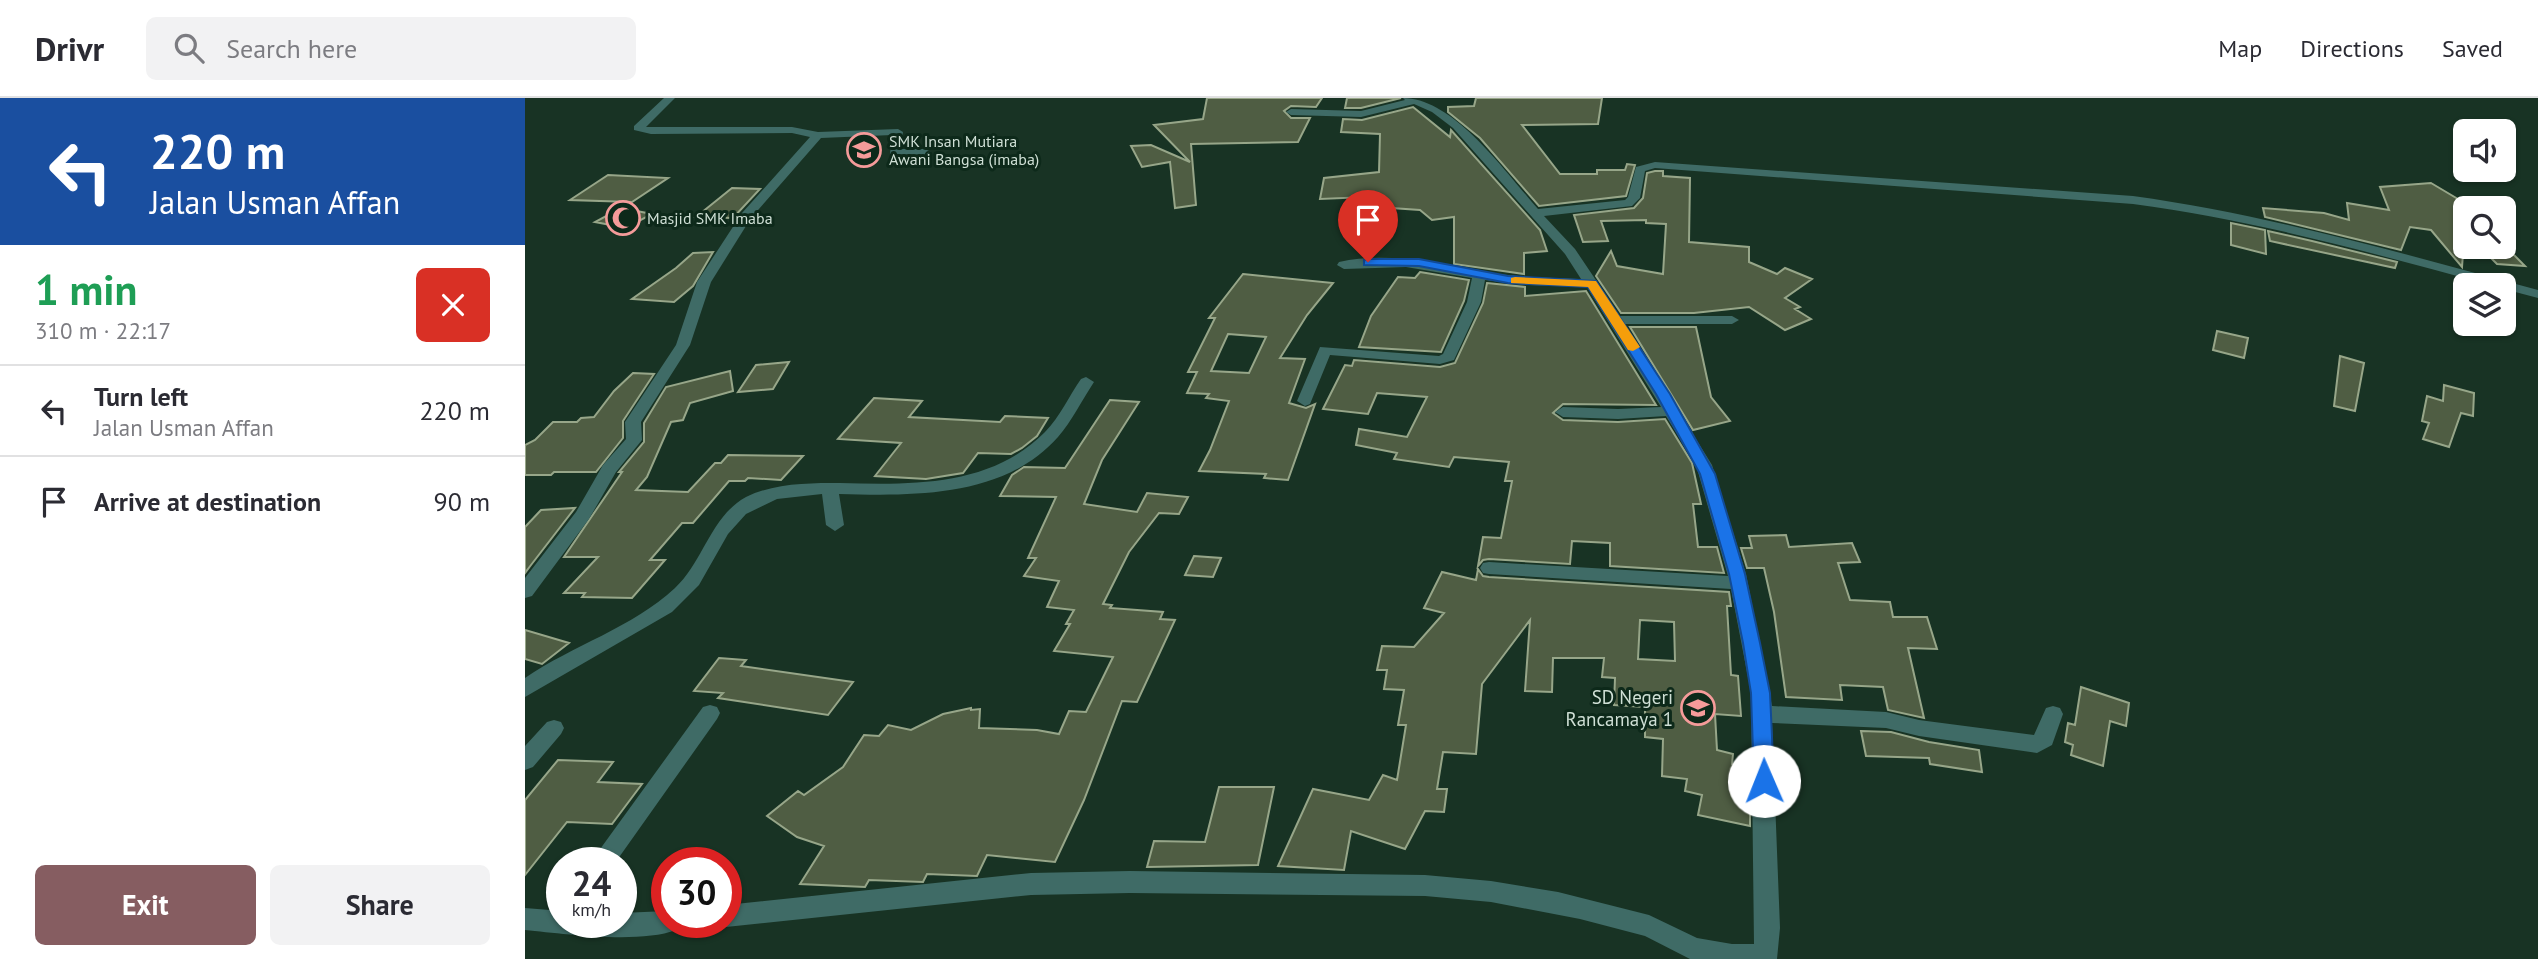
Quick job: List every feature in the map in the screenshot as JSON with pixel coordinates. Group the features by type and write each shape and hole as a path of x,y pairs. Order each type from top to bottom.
{"street":[{"path":"670,98 638,128 651,131 792,130 818,135 898,132 894,152 925,152"},
{"path":"742,914 932,892 1055,883 1128,881 1296,887 1437,887 1488,891 1609,915 1650,926 1678,943 1723,956 1765,957 1768,942 1762,714 1739,583 1704,464 1616,320 1570,252 1457,126 1436,110 1411,99 1361,114 1291,112"},
{"path":"525,591 583,515 609,470 634,440 633,422 683,345 700,289 739,225 818,135"},
{"path":"1537,213 1629,202 1634,198 1640,169 1655,165 2133,200 2220,212 2323,236 2538,294"},
{"path":"1344,265 1368,262 1419,263 1520,281 1592,283"},
{"path":"1305,401 1325,350 1440,360 1449,357 1473,302 1479,275"},
{"path":"1616,320 1732,320"},
{"path":"525,689 655,614 684,590 732,514 756,500 789,492 830,488 897,491 977,479 1023,458 1051,435 1086,382"},
{"path":"1563,412 1618,414 1672,411"},
{"path":"830,488 835,525"},
{"path":"1489,568 1739,583"},
{"path":"613,847 710,713"},
{"path":"1762,714 1886,720 1919,728 2037,744 2045,739 2053,714"},
{"path":"525,761 554,728"},
{"path":"525,919 546,920"}],"building":[{"path":"1207,98 1322,98 1316,107 1291,106 1284,111 1291,118 1310,118 1298,142 1191,144 1196,205 1175,208 1170,162 1142,167 1131,146 1151,145 1190,162 1154,125 1203,119"},
{"path":"1347,98 1401,98 1361,108 1345,108"},
{"path":"1476,98 1602,98 1598,124 1522,125 1560,174 1597,174 1597,170 1625,170 1627,164 1635,165 1626,196 1539,206 1480,138 1448,112 1448,107 1474,106"},
{"path":"1413,107 1450,137 1451,130 1540,230 1547,251 1524,253 1524,274 1454,264 1454,217 1432,220 1420,210 1377,207 1378,202 1367,203 1367,197 1320,199 1324,178 1379,172 1380,134 1341,132 1343,119 1362,120"},
{"path":"1663,171 1663,176 1690,178 1689,242 1749,247 1749,262 1777,274 1785,268 1812,279 1785,298 1800,307 1795,309 1811,319 1785,330 1749,307 1694,313 1621,313 1596,276 1611,251 1617,266 1663,274 1666,224 1646,223 1646,220 1601,221 1608,241 1583,242 1574,215 1634,208 1643,198 1647,173"},
{"path":"608,175 668,178 632,202 570,200"},
{"path":"2431,183 2453,196 2453,256 2431,230 2410,227 2401,250 2265,217 2263,208 2324,213 2349,220 2347,203 2389,210 2380,187"},
{"path":"732,188 760,189 733,218 696,217"},
{"name":"Masjid SMK Imaba","path":"621,208 652,214 626,228 595,222"},
{"path":"2231,223 2265,230 2266,254 2231,245"},
{"path":"2268,231 2397,262 2395,268 2270,241"},
{"path":"713,252 693,286 674,302 632,299 693,253"},
{"path":"2516,257 2525,266 2497,264 2492,259"},
{"path":"1420,272 1469,280 1464,301 1441,352 1359,347 1371,316 1398,277 1415,278"},
{"path":"1243,274 1333,283 1307,315 1280,358 1305,359 1289,403 1306,408 1315,404 1288,480 1264,478 1266,474 1199,471 1229,401 1206,398 1209,394 1187,393 1197,372 1188,372 1215,318 1209,318","holes":["1228,334 1266,337 1249,373 1211,371"]},
{"path":"1487,283 1525,287 1525,296 1586,291 1656,405 1563,404 1553,413 1563,420 1618,422 1665,419 1692,463 1701,504 1693,504 1698,547 1717,547 1724,573 1610,566 1610,543 1572,541 1570,564 1489,559 1483,560 1478,566 1483,537 1501,538 1512,481 1505,481 1509,462 1454,457 1449,467 1394,459 1397,453 1356,445 1359,429 1407,437 1427,397 1377,393 1368,414 1323,409 1345,365 1352,366 1354,360 1440,367 1455,363 1483,303"},
{"path":"1630,327 1696,327 1711,397 1730,421 1693,430"},
{"path":"2217,331 2248,338 2244,358 2213,350"},
{"path":"2340,356 2364,363 2355,411 2334,406"},
{"path":"789,362 773,389 738,392 756,365"},
{"path":"730,371 733,391 690,403 683,420 671,422 647,477 636,490 688,492 715,463 721,463 728,455 803,456 781,480 748,478 745,481 729,481 693,523 682,523 650,560 665,560 632,598 582,597 585,593 564,593 598,557 564,557 622,472 619,472 644,442 644,423 666,387"},
{"path":"633,373 654,374 623,421 623,438 596,472 525,475 525,445 535,440 553,422 577,422 581,418 594,417 614,391"},
{"path":"2444,385 2474,393 2473,416 2461,413 2449,447 2423,439 2429,423 2422,421 2427,396 2443,401"},
{"path":"874,398 922,401 909,417 1000,422 1005,416 1048,418 1037,436 1022,448 1011,454 978,453 963,473 926,479 875,476 901,443 838,439"},
{"path":"1110,400 1139,402 1102,460 1084,504 1137,512 1147,493 1188,497 1179,514 1159,513 1129,552 1103,604 1112,605 1110,608 1163,612 1160,619 1175,620 1137,702 1122,701 1084,800 1055,862 987,855 977,876 927,874 923,882 869,880 865,887 800,884 824,846 797,837 767,816 798,791 804,795 843,767 864,735 879,736 888,725 911,730 943,714 971,708 980,709 979,728 1037,730 1059,734 1069,711 1086,712 1113,657 1054,651 1070,624 1066,624 1074,610 1047,607 1059,581 1024,576 1036,558 1028,558 1056,497 1000,496 1012,475 1024,467 1065,468"},
{"path":"575,508 525,573 525,527 541,510"},
{"path":"1786,535 1789,547 1852,543 1860,562 1838,563 1850,600 1890,602 1893,617 1927,617 1937,649 1908,648 1924,718 1888,710 1883,687 1840,685 1842,700 1786,697 1774,612 1764,568 1747,568 1741,548 1752,548 1749,536"},
{"path":"1194,556 1221,558 1213,577 1185,575"},
{"path":"1478,569 1483,576 1489,577 1729,592 1731,606 1727,606 1731,675 1738,676 1741,716 1715,714 1717,750 1733,754 1732,764 1749,767 1743,802 1750,804 1750,826 1698,815 1702,795 1685,791 1687,779 1662,776 1663,739 1645,737 1645,707 1614,705 1615,678 1602,677 1604,658 1553,658 1552,692 1525,691 1530,620 1482,684 1476,754 1443,752 1437,789 1447,789 1444,812 1425,811 1405,849 1351,831 1344,870 1278,866 1313,789 1369,800 1383,775 1397,780 1406,725 1398,725 1404,690 1384,689 1387,670 1377,670 1382,646 1414,647 1444,613 1424,608 1442,572 1476,580","holes":["1640,620 1674,622 1675,661 1638,659"]},
{"path":"525,630 569,643 542,664 525,659"},
{"path":"719,658 746,660 741,666 853,682 828,715 718,698 723,693 694,691"},
{"path":"2081,687 2129,703 2126,726 2110,721 2103,766 2071,755 2073,745 2065,742 2068,723 2075,725"},
{"path":"1861,731 1891,732 1929,742 1979,750 1982,772 1930,764 1929,758 1866,756"},
{"path":"558,760 613,762 598,782 642,784 612,824 567,822 525,875 525,800"},
{"path":"1219,787 1274,787 1258,865 1147,867 1154,841 1205,842"}],"slow traffic":[{"path":"1515,280 1592,283 1633,347"}],"place":[{"name":"SMK Insan Mutiara Awani Bangsa (imaba)","path":"864,150"},
{"name":"Masjid SMK Imaba","path":"623,218"},
{"name":"SD Negeri Rancamaya 1","path":"1698,708"}],"route":[{"path":"1368,262 1419,263 1508,280 1592,283 1704,464 1737,574 1752,643 1761,693 1764,781"}]}
